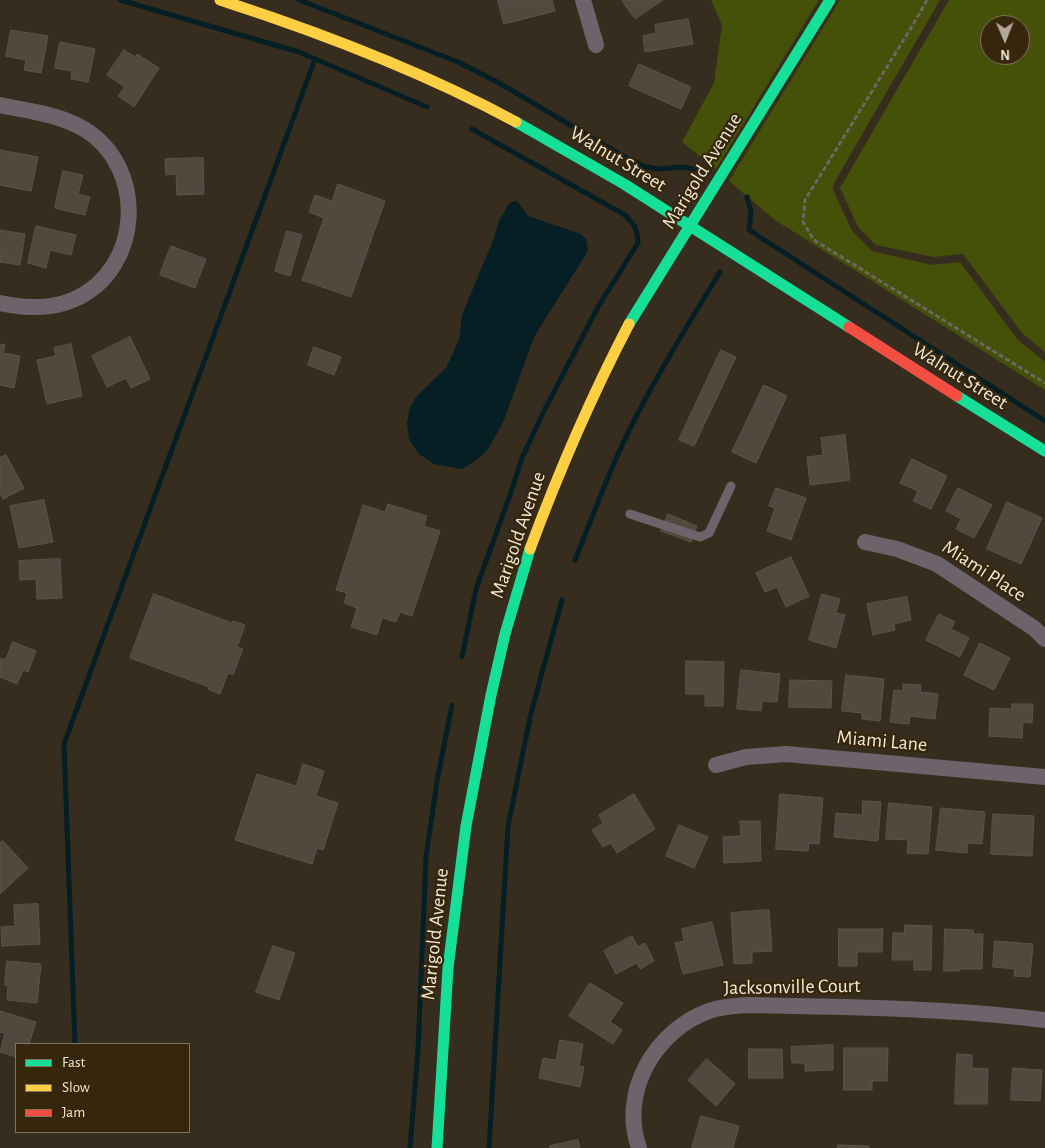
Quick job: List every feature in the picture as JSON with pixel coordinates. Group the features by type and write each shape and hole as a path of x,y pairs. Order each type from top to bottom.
{"main road":[{"name":"Walnut Street","path":"220,0 272,17 408,69 466,96 567,150 691,226 1045,452"},
{"name":"Marigold Avenue","path":"437,1148 448,968 466,826 484,724 505,634 527,558 550,495 576,433 604,372 635,313 691,226 830,0"}],"street":[{"path":"583,0 596,45"},
{"path":"0,105 69,121 85,129 100,141 112,155 127,191 129,225 119,257 106,275 82,295 55,305 36,307 0,303"},
{"name":"Miami Place","path":"865,542 897,549 937,564 1035,629 1045,638"},
{"name":"Miami Lane","path":"716,765 746,758 786,754 1045,777"},
{"name":"Jacksonville Court","path":"639,1148 634,1125 634,1110 638,1087 645,1066 655,1051 673,1032 695,1017 711,1010 729,1006 748,1005 904,1009 960,1011 1045,1020"}],"lane":[{"path":"630,514 700,537 709,533 731,486"}],"path":[{"path":"927,0 805,200 803,222 814,240 1045,383"}],"green space":[{"path":"711,0 819,0 716,169 682,142 714,83 722,25"},
{"path":"840,0 940,0 834,183 833,189 852,231 872,251 932,265 960,262 1018,340 1045,362 1045,390 775,220 729,181"},
{"path":"949,0 1045,0 1045,352 1022,333 963,254 933,257 876,245 858,227 840,188"}],"water":[{"path":"517,201 528,216 581,234 586,239 588,251 534,337 504,420 489,448 477,460 462,469 434,464 419,454 409,439 407,423 410,408 416,397 446,368 459,340 462,315 494,238 499,221 510,202"}],"building":[{"path":"498,0 552,0 555,11 504,24"},
{"path":"623,0 663,0 635,19"},
{"path":"688,19 693,44 645,52 643,36 656,33 655,25"},
{"path":"11,30 48,36 41,73 24,70 26,60 6,56"},
{"path":"60,42 95,49 88,82 71,79 72,71 55,68"},
{"path":"124,50 135,57 137,54 159,68 134,107 118,96 125,87 107,75"},
{"path":"639,64 691,87 681,109 629,86"},
{"path":"0,150 38,157 31,191 0,185"},
{"path":"203,158 204,194 177,195 176,174 166,175 165,159"},
{"path":"63,171 83,175 78,194 90,197 85,215 55,208"},
{"path":"338,184 385,201 351,297 302,280 324,218 309,212 315,195 332,201"},
{"path":"36,226 76,235 71,255 50,250 46,268 28,263"},
{"path":"0,230 25,234 20,265 0,262"},
{"path":"287,231 302,235 290,276 275,271"},
{"path":"171,246 206,259 195,288 160,275"},
{"path":"130,337 150,379 131,388 126,378 107,387 92,356"},
{"path":"0,344 5,345 3,353 20,356 14,388 0,385"},
{"path":"71,344 82,396 47,404 37,360 56,356 54,348"},
{"path":"314,347 341,357 334,375 308,365"},
{"path":"721,350 736,357 694,446 679,440"},
{"path":"764,385 787,396 756,463 732,452"},
{"path":"845,435 850,480 810,485 807,457 823,455 821,438"},
{"path":"6,455 24,488 3,499 0,493 0,458"},
{"path":"912,459 947,476 931,509 913,501 918,491 900,483"},
{"path":"776,488 806,498 791,540 767,531 775,508 769,506"},
{"path":"958,488 992,505 974,538 956,529 961,519 946,511"},
{"path":"44,500 53,542 19,548 10,506"},
{"path":"1007,502 1042,518 1021,564 987,549"},
{"path":"388,504 427,516 424,526 440,531 412,616 400,612 396,622 382,618 377,635 351,627 357,608 344,603 347,593 336,590 363,505 385,512"},
{"path":"668,514 697,526 691,542 661,531"},
{"path":"791,557 809,596 786,607 777,587 765,592 756,573"},
{"path":"60,559 62,598 37,599 36,579 20,580 19,561"},
{"path":"154,594 232,623 233,621 245,625 237,647 243,649 233,675 228,673 220,694 208,689 209,687 130,658"},
{"path":"822,594 840,599 836,613 845,615 836,648 809,640"},
{"path":"907,597 911,620 894,624 895,630 873,635 867,604"},
{"path":"939,614 955,622 951,629 969,638 960,657 926,640"},
{"path":"13,642 36,651 28,672 23,670 17,684 0,677 0,658 5,660"},
{"path":"980,643 1010,658 994,690 964,675"},
{"path":"686,661 724,662 723,706 705,706 705,694 686,694"},
{"path":"741,670 780,674 777,702 762,701 761,711 737,709"},
{"path":"846,675 884,679 880,721 862,719 862,713 842,711"},
{"path":"790,680 832,681 831,708 789,707"},
{"path":"903,684 921,685 920,692 938,694 935,719 910,716 909,724 890,722 894,690 903,691"},
{"path":"1012,704 1033,704 1032,723 1023,722 1022,738 989,736 990,708 1012,709"},
{"path":"303,764 324,771 316,796 338,803 323,850 317,848 312,864 235,840 257,774 296,786"},
{"path":"634,794 655,829 617,853 611,843 603,847 592,830 603,823 599,815"},
{"path":"780,794 823,798 819,844 809,843 808,851 776,849"},
{"path":"863,801 881,802 878,841 834,837 836,813 862,815"},
{"path":"889,803 932,807 928,854 907,853 908,840 886,839"},
{"path":"941,808 985,812 982,844 968,843 967,853 936,850"},
{"path":"993,814 1034,816 1032,856 991,854"},
{"path":"740,821 760,821 761,861 724,863 723,837 741,836"},
{"path":"679,825 708,837 694,868 666,856"},
{"path":"3,841 28,868 0,894 0,843"},
{"path":"38,904 40,944 2,946 1,927 15,926 14,905"},
{"path":"769,910 772,951 752,952 752,963 734,964 731,913"},
{"path":"712,922 723,965 683,974 675,943 684,941 682,929"},
{"path":"905,925 932,926 931,970 914,970 914,960 892,960 893,933 904,933"},
{"path":"839,929 883,929 882,952 857,952 857,966 839,966"},
{"path":"945,929 973,930 974,934 983,934 982,969 944,971"},
{"path":"632,936 638,947 645,943 654,961 640,969 637,963 616,974 604,951"},
{"path":"995,941 1033,944 1030,977 1014,976 1015,969 993,967"},
{"path":"273,946 295,953 279,1000 256,992"},
{"path":"7,961 41,964 37,1003 7,1000 8,986 5,985"},
{"path":"590,983 623,1003 610,1022 622,1030 613,1044 569,1016"},
{"path":"0,1011 36,1022 29,1043 15,1043 15,1057 0,1052 5,1033 0,1032"},
{"path":"560,1040 583,1044 579,1066 584,1067 580,1087 539,1078 543,1058 556,1060"},
{"path":"833,1045 833,1070 805,1071 805,1063 792,1063 791,1047"},
{"path":"844,1048 888,1048 887,1081 872,1081 872,1090 844,1090"},
{"path":"749,1049 782,1049 783,1078 749,1078"},
{"path":"957,1054 972,1055 972,1068 988,1069 987,1104 955,1104"},
{"path":"707,1059 735,1084 716,1106 688,1080"},
{"path":"1013,1068 1042,1070 1040,1101 1011,1100"},
{"path":"701,1116 739,1126 733,1148 692,1148"},
{"path":"578,1140 580,1148 550,1148 550,1146"},
{"path":"838,1145 869,1146 869,1148 838,1148"}],"waterway":[{"path":"120,0 299,52 427,107"},
{"path":"299,0 458,62 501,84 619,154 643,166 657,169 682,167 695,169"},
{"path":"75,1043 64,744 315,59"},
{"path":"462,657 476,589 522,458 598,307 638,243 635,228 625,215 472,129"},
{"path":"747,197 751,212 749,230 1045,421"},
{"path":"575,560 629,431 667,360 720,272"},
{"path":"489,1148 508,826 531,713 562,600"},
{"path":"410,1148 418,1050 426,857 437,781 452,705"}],"traffic: fast":[{"path":"629,324 830,0"},
{"path":"516,122 624,184 849,327"},
{"path":"957,396 1045,451"},
{"path":"437,1148 448,968 466,826 491,695 505,634 530,549"}],"traffic: slow":[{"path":"220,0 371,54 444,86 516,122"},
{"path":"530,549 576,435 629,324"}],"traffic: jam":[{"path":"849,327 957,396"}]}
